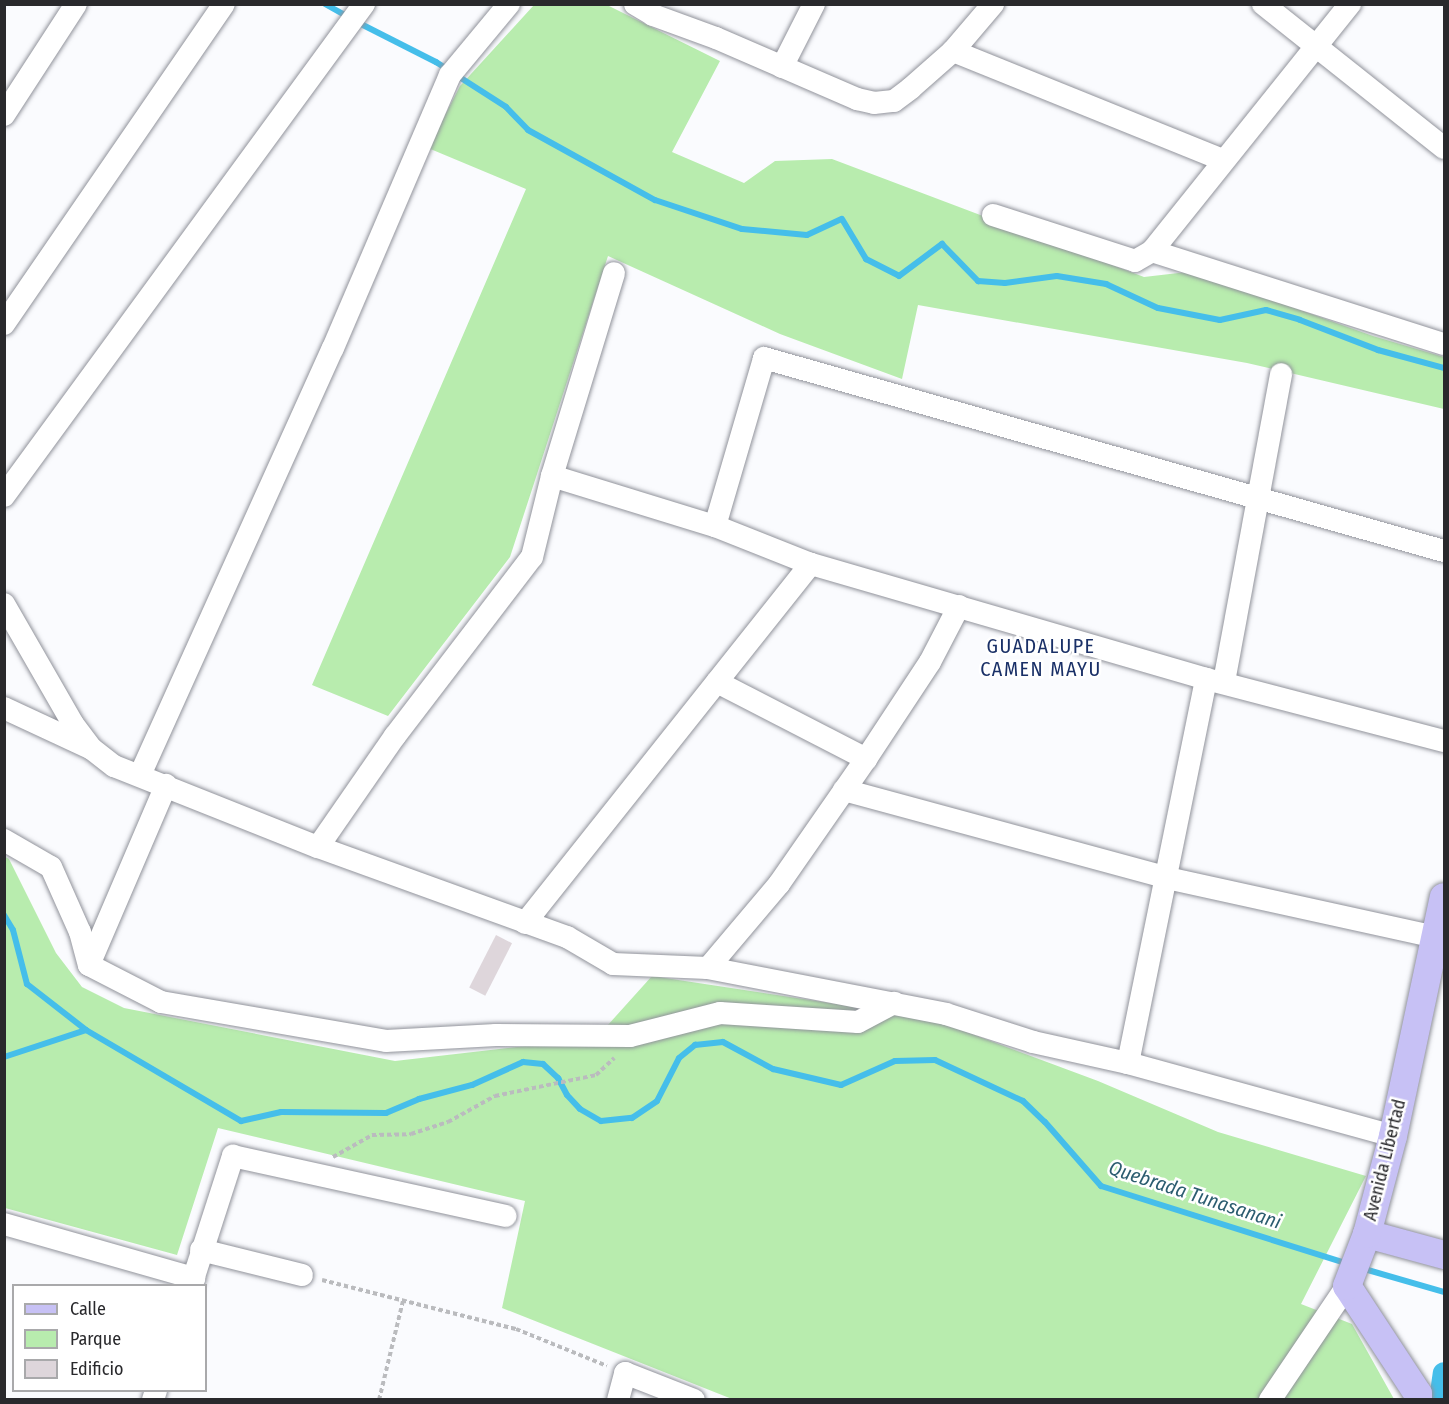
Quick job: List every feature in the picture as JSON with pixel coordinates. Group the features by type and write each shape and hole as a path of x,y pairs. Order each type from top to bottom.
{"main road":[{"name":"Avenida Libertad","path":"1347,1286 1367,1234 1394,1136 1440,936 1444,897"},
{"path":"1367,1234 1444,1255"},
{"path":"1347,1286 1418,1394 1418,1400"}],"street":[{"path":"4,115 76,4"},
{"path":"4,324 224,4"},
{"path":"4,495 364,4"},
{"path":"140,775 333,348 450,75 509,4"},
{"path":"635,4 653,15 716,38 856,99 874,103 894,101 953,51 993,4"},
{"path":"782,67 814,4"},
{"path":"1263,4 1444,148"},
{"path":"993,215 1135,261 1152,251 1350,4"},
{"path":"953,51 1223,160"},
{"path":"1152,251 1444,344"},
{"path":"318,846 394,736 532,557 552,476 614,273"},
{"path":"715,526 764,358 1444,551"},
{"path":"1128,1063 1167,878 1258,497 1281,374"},
{"path":"552,476 715,526 811,564 1215,680 1444,741"},
{"path":"525,923 811,564"},
{"path":"4,604 73,724 92,748 114,766 318,846 567,937 613,964 708,968 946,1014 1033,1042 1128,1063 1394,1136"},
{"path":"708,968 778,884 866,759 930,662 959,606"},
{"path":"717,682 866,759"},
{"path":"4,708 92,748"},
{"path":"89,965 166,785"},
{"path":"844,790 1167,878 1440,936"},
{"path":"4,840 51,867 80,932 89,965 161,1002 386,1041 496,1035 630,1036 720,1013 858,1022 894,1003"},
{"path":"4,1224 192,1282 233,1156 505,1216"},
{"path":"201,1250 302,1275"},
{"name":"Avenida Libertad","path":"1270,1400 1347,1286"},
{"path":"618,1400 625,1373 694,1400"}],"path":[{"path":"306,1172 372,1135 411,1134 448,1122 495,1096 596,1075 618,1055 630,1036"},
{"path":"302,1275 516,1329 625,1373"},
{"path":"380,1400 403,1301"}],"green space":[{"path":"534,5 607,5 720,61 672,152 744,183 775,161 832,159 1144,277 1187,272 1236,287 1373,336 1444,357 1444,409 1247,363 918,305 902,379 780,334 608,256 510,557 388,716 312,685 526,189 428,148 460,86"},
{"path":"4,856 9,859 56,953 82,987 124,1008 395,1061 526,1046 589,1046 652,976 843,1005 948,1025 1098,1081 1218,1132 1366,1176 1301,1304 1352,1324 1394,1399 732,1399 502,1308 525,1201 218,1128 177,1255 5,1208"}],"building":[{"path":"496,935 512,943 485,996 469,988"}],"waterway":[{"path":"325,4 348,17"},
{"path":"357,22 436,62 506,107 528,130 655,200 742,229 807,235 842,219 866,259 899,276 942,244 978,281 1005,283 1057,276 1106,284 1158,308 1220,320 1266,310 1300,320 1378,350 1444,368"},
{"name":"Quebrada Tunasanani","path":"4,915 13,930 27,984 86,1030 241,1121 281,1112 386,1113 419,1099 472,1085 523,1062 543,1064 558,1078 567,1095 580,1109 601,1121 632,1118 657,1101 679,1058 695,1045 723,1042 773,1069 841,1085 895,1061 935,1060 1023,1101 1045,1122 1101,1186 1349,1264"},
{"name":"Quebrada Tunasanani","path":"4,1057 86,1030"},
{"name":"Quebrada Tunasanani","path":"1361,1268 1444,1292"},
{"path":"1440,1400 1444,1373"}],"district":[{"name":"GUADALUPE CAMEN MAYU","path":"1041,658"}]}
